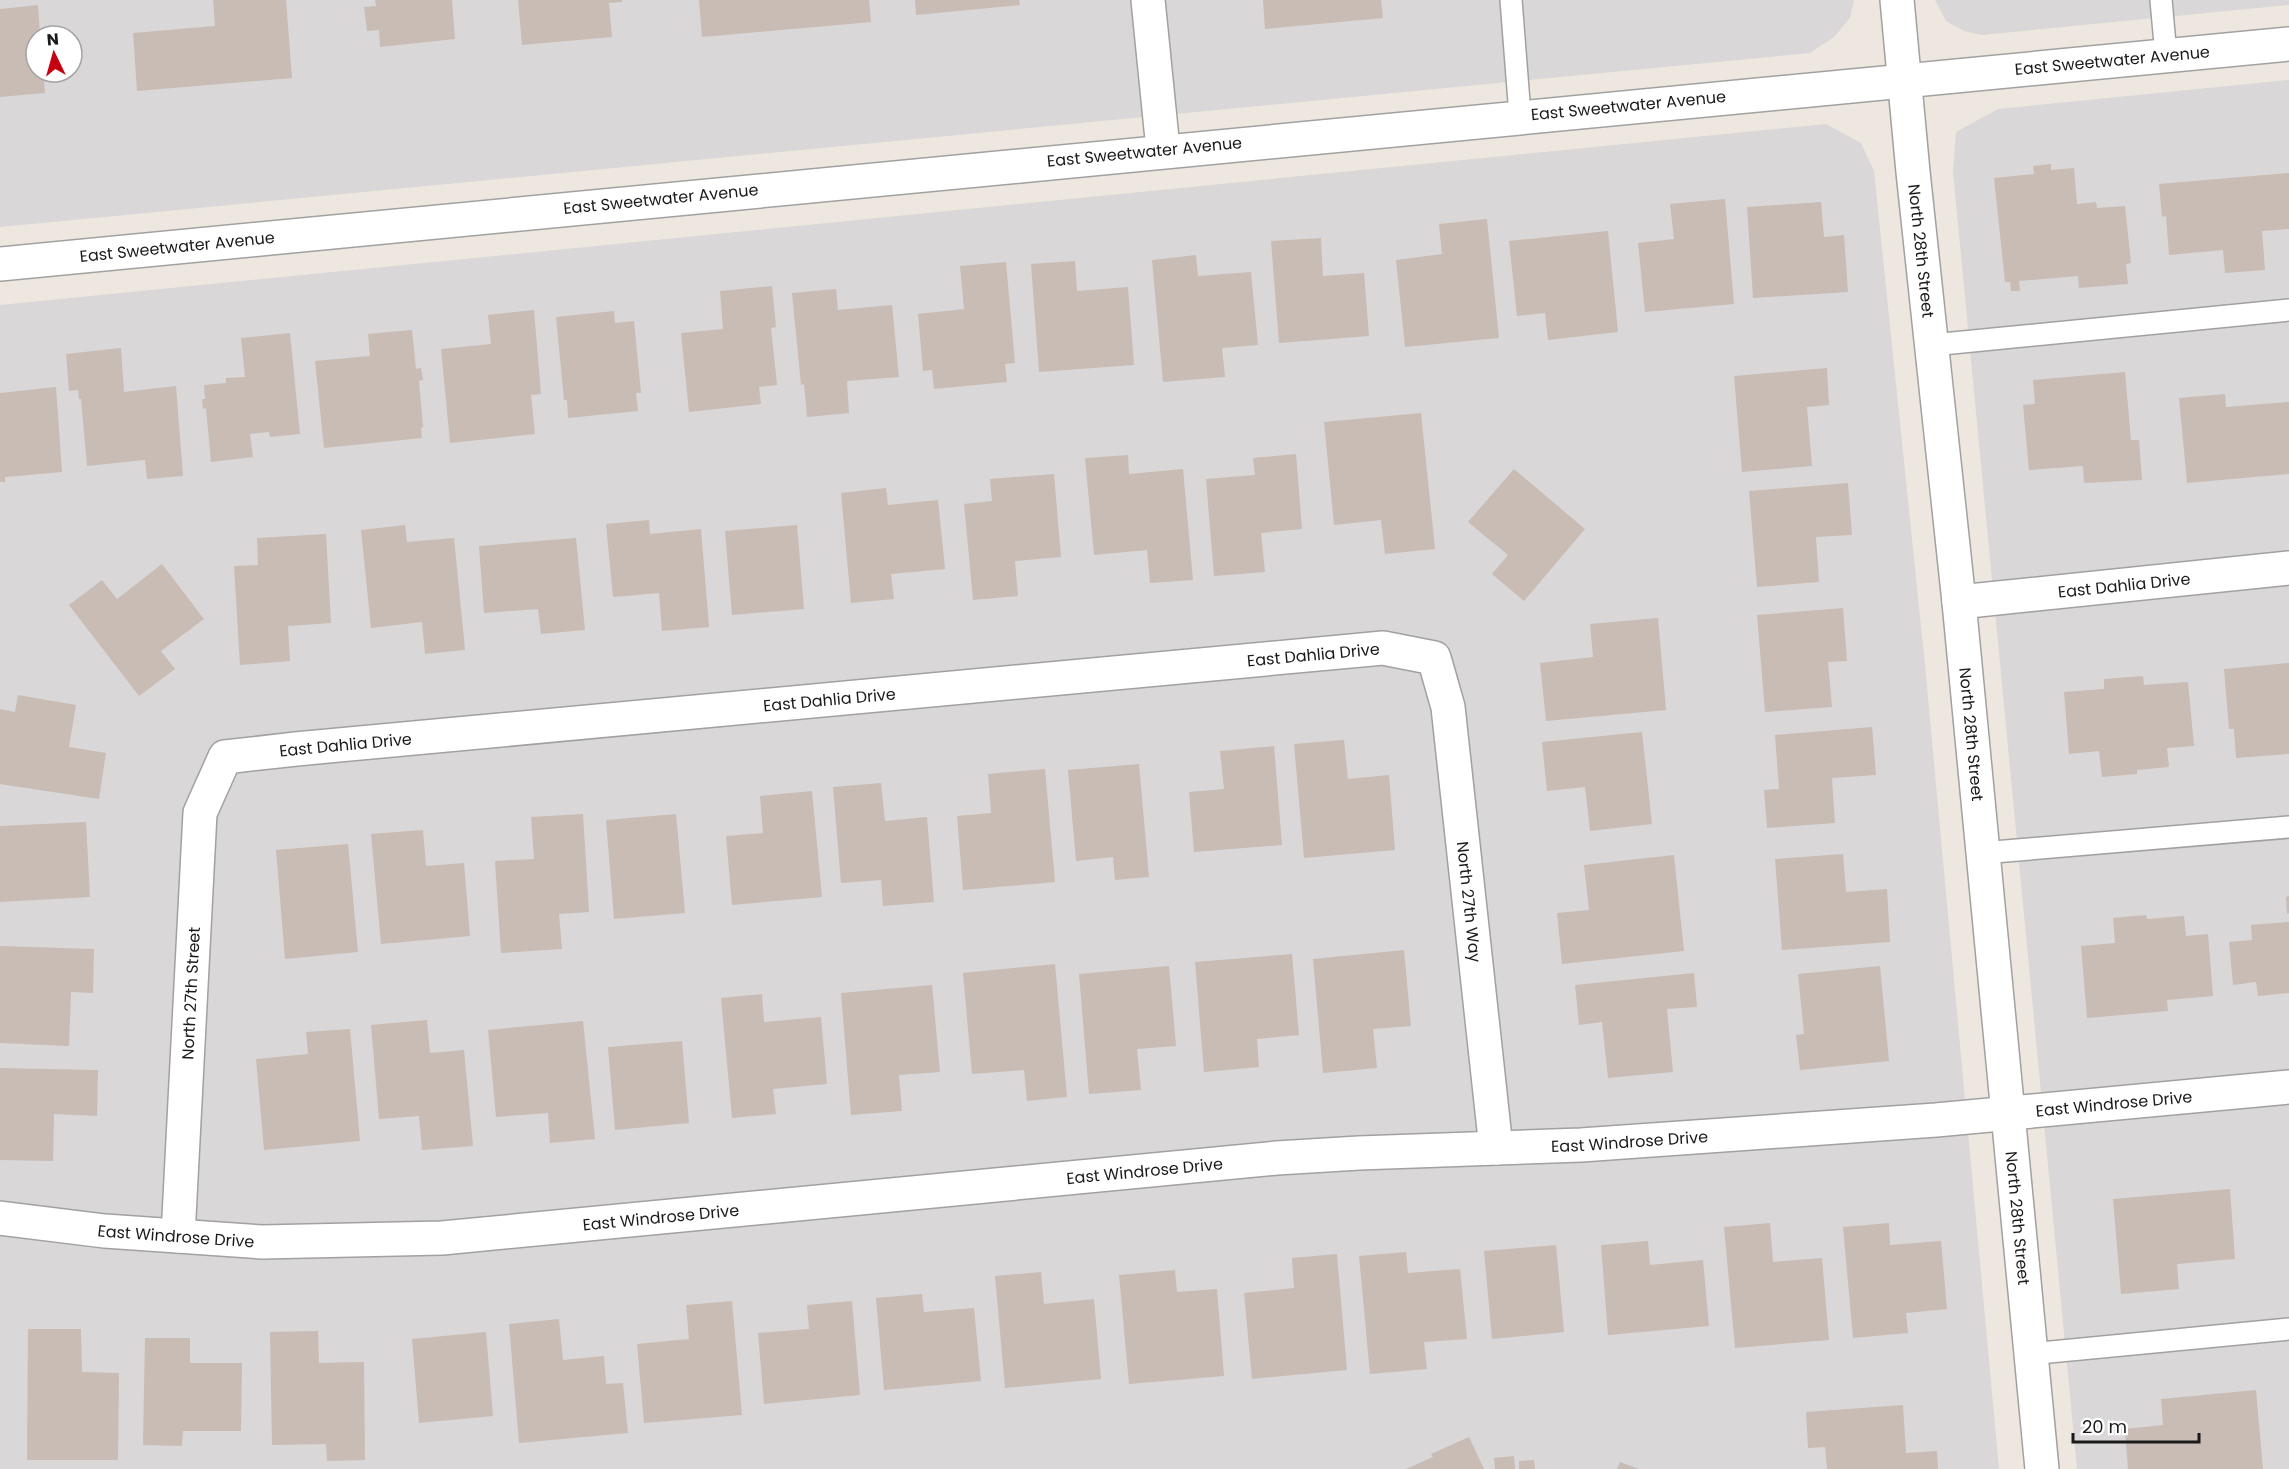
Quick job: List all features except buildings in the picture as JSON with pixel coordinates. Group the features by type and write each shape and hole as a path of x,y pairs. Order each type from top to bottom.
{"street":[{"path":"1148,0 1164,149"},
{"name":"North 28th Street","path":"1897,0 1959,602 2042,1469"},
{"name":"East Sweetwater Avenue","path":"0,264 1164,149 1905,78 2289,44"},
{"name":"East Dahlia Drive","path":"1959,602 2289,568"},
{"name":"East Dahlia Drive","path":"225,757 1383,648 1434,658"},
{"name":"North 27th Way","path":"1434,658 1448,707 1496,1149"},
{"name":"North 27th Street","path":"178,1236 200,813 225,757"},
{"name":"East Windrose Drive","path":"0,1218 105,1231 262,1242 442,1238 1277,1158 1605,1144 1936,1120 2289,1087"}],"lane":[{"path":"1511,0 1520,115"},
{"path":"2161,0 2166,55"},
{"path":"1932,345 2289,310"},
{"path":"1982,853 2289,827"},
{"path":"2030,1354 2289,1329"}],"shaded area":[{"path":"0,0 1854,0 1850,18 1834,37 1810,53 0,227"},
{"path":"1935,0 2289,0 2289,5 1982,35 1964,31 1946,21"},
{"path":"2289,80 2289,1469 2077,1469 1953,172 1956,132 1998,109"},
{"path":"1826,124 1861,143 1874,171 1925,665 1999,1469 0,1469 0,305"}]}
